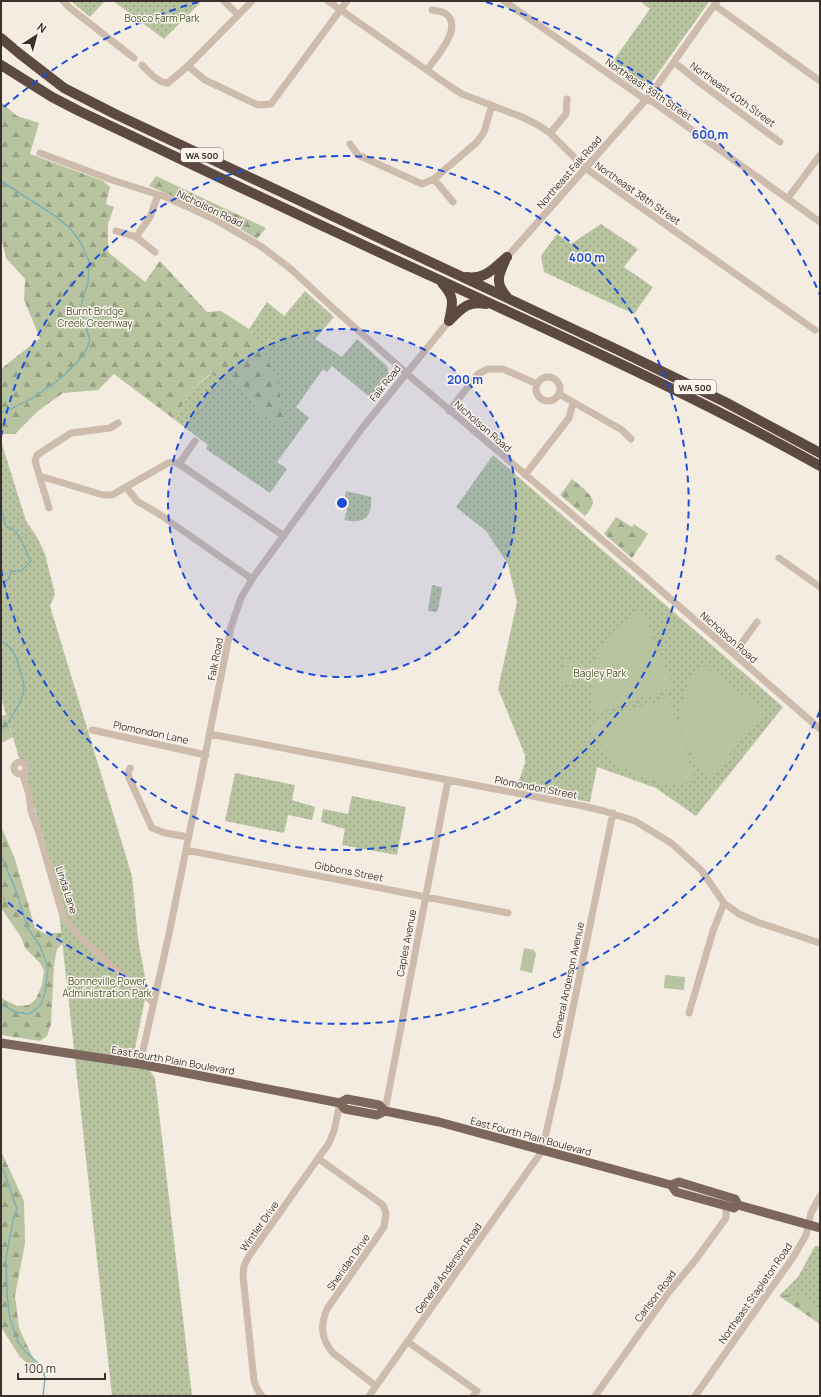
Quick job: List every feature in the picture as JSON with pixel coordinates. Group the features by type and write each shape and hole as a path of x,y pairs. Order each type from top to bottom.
{"highway":[{"path":"1,38 53,80"},
{"name":"WA 500","path":"1,43 19,58 64,88 117,115 462,276 725,402 820,453"},
{"name":"WA 500","path":"1,58 53,95 114,127 681,394 820,466"},
{"path":"1,65 52,96 114,127"},
{"path":"462,276 475,278 484,276 507,257"},
{"path":"507,257 498,278 499,286 508,298"},
{"path":"441,281 452,296 449,321"},
{"path":"449,321 462,308 469,304 480,303 494,305"}],"main road":[{"name":"East Fourth Plain Boulevard","path":"1,1043 140,1064 340,1103 347,1099 378,1105 384,1111 439,1122 671,1185 679,1182 735,1199 738,1205"},
{"name":"East Fourth Plain Boulevard","path":"671,1185 676,1192 734,1208 738,1205 820,1228"}],"street":[{"path":"64,1 70,8 134,58"},
{"path":"224,1 238,15"},
{"path":"142,66 158,80 163,83 168,83 188,66 252,1"},
{"name":"Northeast 38th Street","path":"328,1 462,94 522,117 550,133 585,168 815,330"},
{"path":"188,66 205,80 258,105 271,104 347,1"},
{"name":"Northeast 39th Street","path":"504,1 646,100 653,102 820,222"},
{"path":"715,2 717,7 820,81"},
{"name":"Northeast Falk Road","path":"507,257 646,100 715,2"},
{"path":"426,70 450,37 452,28 450,17 445,13 432,10"},
{"name":"Northeast 40th Street","path":"674,62 780,142"},
{"path":"550,133 566,114 567,99"},
{"path":"350,144 358,155 422,184 434,179 477,142 484,132 492,105"},
{"name":"Nicholson Road","path":"40,153 112,180 158,195 214,218 262,247 292,270 406,373 734,654 820,730"},
{"path":"788,198 820,154"},
{"path":"434,179 453,202"},
{"path":"136,237 150,217 158,195"},
{"path":"116,231 136,237 155,252"},
{"name":"Falk Road","path":"140,1064 169,934 233,619 241,598 252,579 363,427 449,321"},
{"path":"450,411 478,374 488,369 503,369 537,384"},
{"path":"549,377 554,379 560,386 559,394 550,401 542,399 536,392 537,384 544,378 549,377"},
{"path":"559,394 622,430 631,439"},
{"path":"525,475 569,418 573,403"},
{"path":"49,508 35,460 39,453 70,433 110,428 118,423"},
{"path":"179,464 195,441"},
{"path":"40,476 103,495 112,495 168,463 174,462 284,536"},
{"path":"126,487 137,501 252,579"},
{"path":"779,558 820,587"},
{"path":"734,654 757,622"},
{"name":"Plomondon Lane","path":"92,730 206,755"},
{"name":"Plomondon Street","path":"210,734 613,813 635,821 671,844 701,870 724,903 739,914 757,922 820,943"},
{"path":"130,768 128,773 129,778 149,825 152,828 165,833 188,837"},
{"name":"Linda Lane","path":"22,774 29,794 31,811 63,915 76,933 131,984 153,1002"},
{"name":"Caples Avenue","path":"384,1111 448,780"},
{"name":"General Anderson Avenue","path":"542,1151 613,813"},
{"name":"Gibbons Street","path":"186,850 508,912"},
{"path":"689,1013 713,931 724,903"},
{"name":"Wintler Drive","path":"262,1396 254,1381 242,1276 244,1266 249,1256 329,1143 334,1131 340,1103"},
{"name":"General Anderson Road","path":"369,1396 542,1151"},
{"name":"Sheridan Drive","path":"319,1159 383,1205 386,1213 384,1227 327,1309 323,1320 323,1336 327,1347 376,1386"},
{"name":"Northeast Stapleton Road","path":"695,1396 794,1256 806,1235 811,1214 820,1196"},
{"name":"Carlson Road","path":"595,1396 669,1292 694,1262 726,1218 726,1206"},
{"path":"408,1342 475,1394"}],"green space":[{"name":"Bosco Farm Park","path":"71,1 105,1 90,17"},
{"name":"Bosco Farm Park","path":"113,1 202,1 164,39"},
{"path":"640,1 709,2 649,86 638,89 608,68 650,9"},
{"name":"Burnt Bridge Creek Greenway","path":"1,102 17,116 39,123 30,154 103,181 110,187 106,204 114,207 108,224 108,252 145,282 160,261 207,312 221,311 249,329 262,348 277,379 284,418 279,424 259,413 244,390 231,378 209,375 190,390 175,420 114,374 98,390 63,393 38,411 15,434 1,434 1,369 40,338 24,300 25,279 6,258 1,237"},
{"path":"156,176 266,228 257,239 231,224 149,186"},
{"path":"601,224 638,249 624,267 653,287 634,314 544,272 541,256 557,234 571,244"},
{"path":"305,291 334,317 315,339 342,357 357,339 387,366 389,375 372,399 332,366 327,372 323,369 296,407 309,418 277,462 287,469 270,493 206,449 208,445 175,420 190,390 210,375 231,378 244,390 259,413 262,348 249,329 267,302 284,316"},
{"name":"Bonneville Power Administration Park","path":"1,441 26,521 37,537 45,554 55,594 50,606 132,876 138,939 147,988 135,1049 155,1078 192,1396 112,1396 55,876 1,698"},
{"name":"Bagley Park","path":"493,455 783,707 696,816 656,788 597,767 590,802 516,789 525,763 525,755 498,689 517,602 508,564 486,531 456,507"},
{"path":"572,479 593,499 592,506 585,516 560,495"},
{"path":"346,491 371,497 370,510 368,515 362,520 344,520 347,511 344,501"},
{"path":"616,517 632,527 634,524 648,534 632,558 604,534"},
{"path":"432,585 441,587 442,589 438,610 436,612 428,611"},
{"path":"642,611 672,683 670,689 595,713 591,682 595,659 606,639 632,616"},
{"path":"564,660 577,662 573,685 560,682"},
{"path":"703,664 764,712 710,779 688,749 684,739 681,715 682,704 689,681"},
{"path":"666,698 670,700 696,781 665,783 649,780 627,770 609,754 595,735 590,724"},
{"path":"6,715 13,737 1,743 1,716"},
{"path":"235,773 295,785 292,800 315,807 312,820 288,815 284,833 225,821"},
{"path":"352,796 406,807 397,855 342,845 345,829 321,822 323,809 348,814"},
{"path":"1,826 15,859 35,928 44,933 61,933 62,944 57,949 54,966 51,1024 47,1036 40,1041 1,1035 1,998 17,1006 29,1005 36,999 42,985 44,971 40,963 25,948 21,937 1,908"},
{"path":"524,948 534,950 536,954 532,973 520,970"},
{"path":"665,975 685,977 684,990 664,988"},
{"path":"1,1151 24,1201 25,1243 15,1296 19,1328 38,1369 34,1369 20,1357 1,1327"},
{"path":"815,1246 820,1246 820,1309 811,1303 779,1296 798,1277"},
{"path":"799,1294 820,1309 820,1324 779,1296"}],"waterway":[{"path":"1,181 55,216 70,228 81,243 89,261 88,283 82,300 81,312 90,340 83,354 65,374 34,397 1,413"},
{"path":"1,507 6,527 13,529 19,536 31,561 21,571 11,571 8,580 1,581"},
{"path":"1,641 9,647 15,655 24,687 22,697 16,710 5,727 1,730"},
{"path":"1,855 16,891 28,929 40,946 48,967 45,993 40,1006 29,1014 15,1012 1,1004"},
{"path":"1,1168 4,1172 17,1209 13,1221 6,1258 7,1295 10,1319 18,1342 24,1350 42,1367 45,1378 43,1396"}]}
